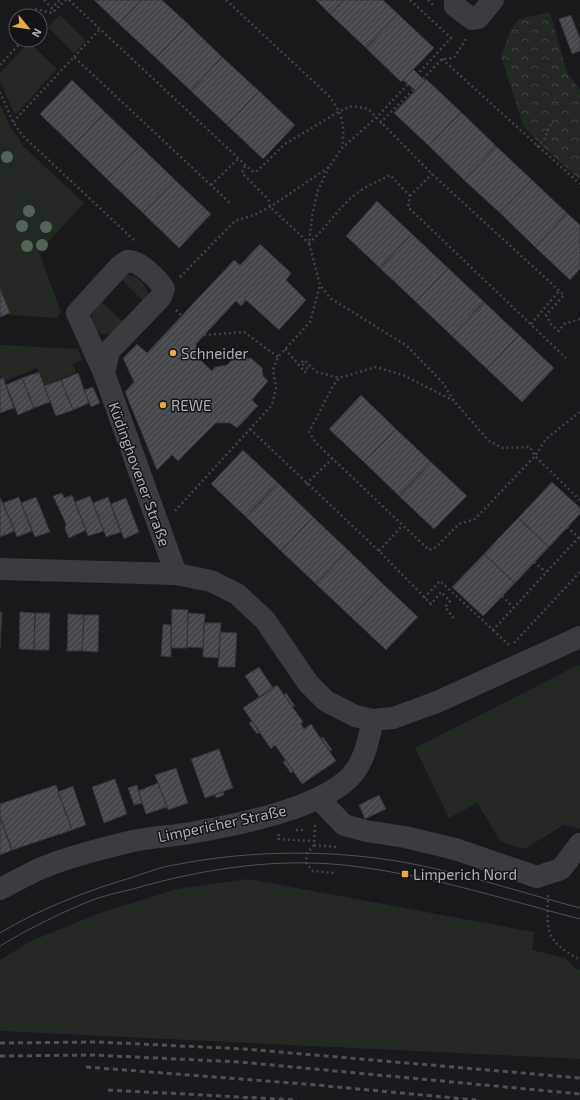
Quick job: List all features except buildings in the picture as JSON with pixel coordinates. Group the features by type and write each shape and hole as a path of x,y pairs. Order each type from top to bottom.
{"street":[{"path":"455,0 455,6 466,16 472,19 478,18 493,0"},
{"name":"Küdinghovener Straße","path":"164,289 161,283 137,262 128,261 120,266 77,312 104,373 176,574"},
{"path":"104,373 110,351 161,297 164,289"},
{"path":"0,569 176,574 211,581 237,594 265,620 308,683 326,701 355,716 373,720 393,718 437,702 580,636"},
{"name":"Limpericher Straße","path":"0,890 36,871 86,854 135,841 192,833 242,822 281,812 319,799 348,778 360,764 373,720"},
{"path":"319,799 344,825 366,831 405,837 455,849 537,877 561,869 580,844"}],"path":[{"path":"44,0 52,8 60,0"},
{"path":"48,12 52,13 66,0"},
{"path":"69,0 99,30 252,171 256,172 284,144 340,111 352,106 368,109 380,123 432,174 564,295 546,315 552,326 559,331 564,324 580,319"},
{"path":"226,0 329,96 340,111 344,129 342,148"},
{"path":"410,0 451,38 418,74"},
{"path":"423,79 442,59 454,58 478,18"},
{"path":"13,122 99,30"},
{"path":"0,65 16,48"},
{"path":"74,58 230,204"},
{"path":"442,59 537,147 580,184"},
{"path":"408,84 376,118 342,148 329,167 318,190 312,216 309,244 320,285 330,298 407,346 443,383 454,401 488,440 502,448 530,447 535,456 580,500"},
{"path":"380,123 414,89"},
{"path":"0,92 13,122 22,136 138,243"},
{"path":"537,147 545,138 551,123"},
{"path":"211,186 238,159"},
{"path":"245,166 242,173 268,199 270,207 309,244"},
{"path":"164,289 172,285 235,220 254,215 270,207 329,167"},
{"path":"432,174 410,196 408,207 566,358"},
{"path":"309,244 326,228 340,208 358,192 390,175 410,196"},
{"path":"160,527 272,405 276,388 273,370 278,357 310,322 320,285"},
{"path":"531,324 559,291"},
{"path":"204,335 244,332 278,357"},
{"path":"285,349 305,372 308,369 301,363 304,360 318,372 340,378 376,367 403,375 454,401"},
{"path":"340,378 330,391 309,432 316,443 429,550 436,547 459,524 475,519 535,456 546,439 580,412"},
{"path":"250,429 306,484 379,551 431,604 441,592 450,601 445,607 455,620"},
{"path":"306,484 333,458"},
{"path":"379,551 402,526"},
{"path":"493,630 579,538 567,527"},
{"path":"534,562 546,572"},
{"path":"424,598 440,581 511,646 580,572"},
{"path":"502,596 513,607"},
{"path":"291,830 303,830 304,821"},
{"path":"315,826 314,845 307,853 306,863 313,870 334,873"},
{"path":"279,830 278,839 314,841"},
{"path":"314,845 336,848"},
{"path":"537,877 548,890 547,922 550,935 568,953 580,960"}],"green space":[{"path":"550,12 567,73 580,90 580,180 540,144 523,125 501,56 511,29 519,19"},
{"path":"60,15 86,41 74,53 48,27"},
{"path":"23,48 35,48 57,69 15,115 0,81 0,73"},
{"path":"0,104 10,126 24,147 84,203 39,252 61,312 57,318 10,315 0,288"},
{"path":"127,275 138,278 145,287 148,294 143,301 121,279"},
{"path":"100,300 123,322 111,333 102,334 98,332 92,321 92,312"},
{"path":"0,345 78,349 82,360 73,364 76,372 44,386 37,368 3,382 0,374"},
{"path":"580,664 580,829 564,825 524,849 501,842 477,803 449,818 415,748"},
{"path":"248,879 534,932 532,950 565,958 576,969 580,970 580,1059 0,1031 0,960 31,941 100,913 177,889"}],"tram line":[{"path":"0,933 48,908 65,901 99,888 158,869 202,860 261,854 291,853 350,855 379,858 430,867 580,908"},
{"path":"0,946 70,909 95,899 188,875 245,866 274,864 331,864 388,871 443,883 580,919"}],"railway":[{"path":"0,1043 98,1042 245,1049 580,1078"},
{"path":"0,1056 93,1055 240,1062 580,1094"},
{"path":"86,1067 305,1084 476,1100"},
{"path":"108,1090 297,1100"}],"place":[{"name":"Schneider","path":"173,353"},
{"name":"REWE","path":"163,405"},
{"name":"Limperich Nord","path":"405,874"}]}
